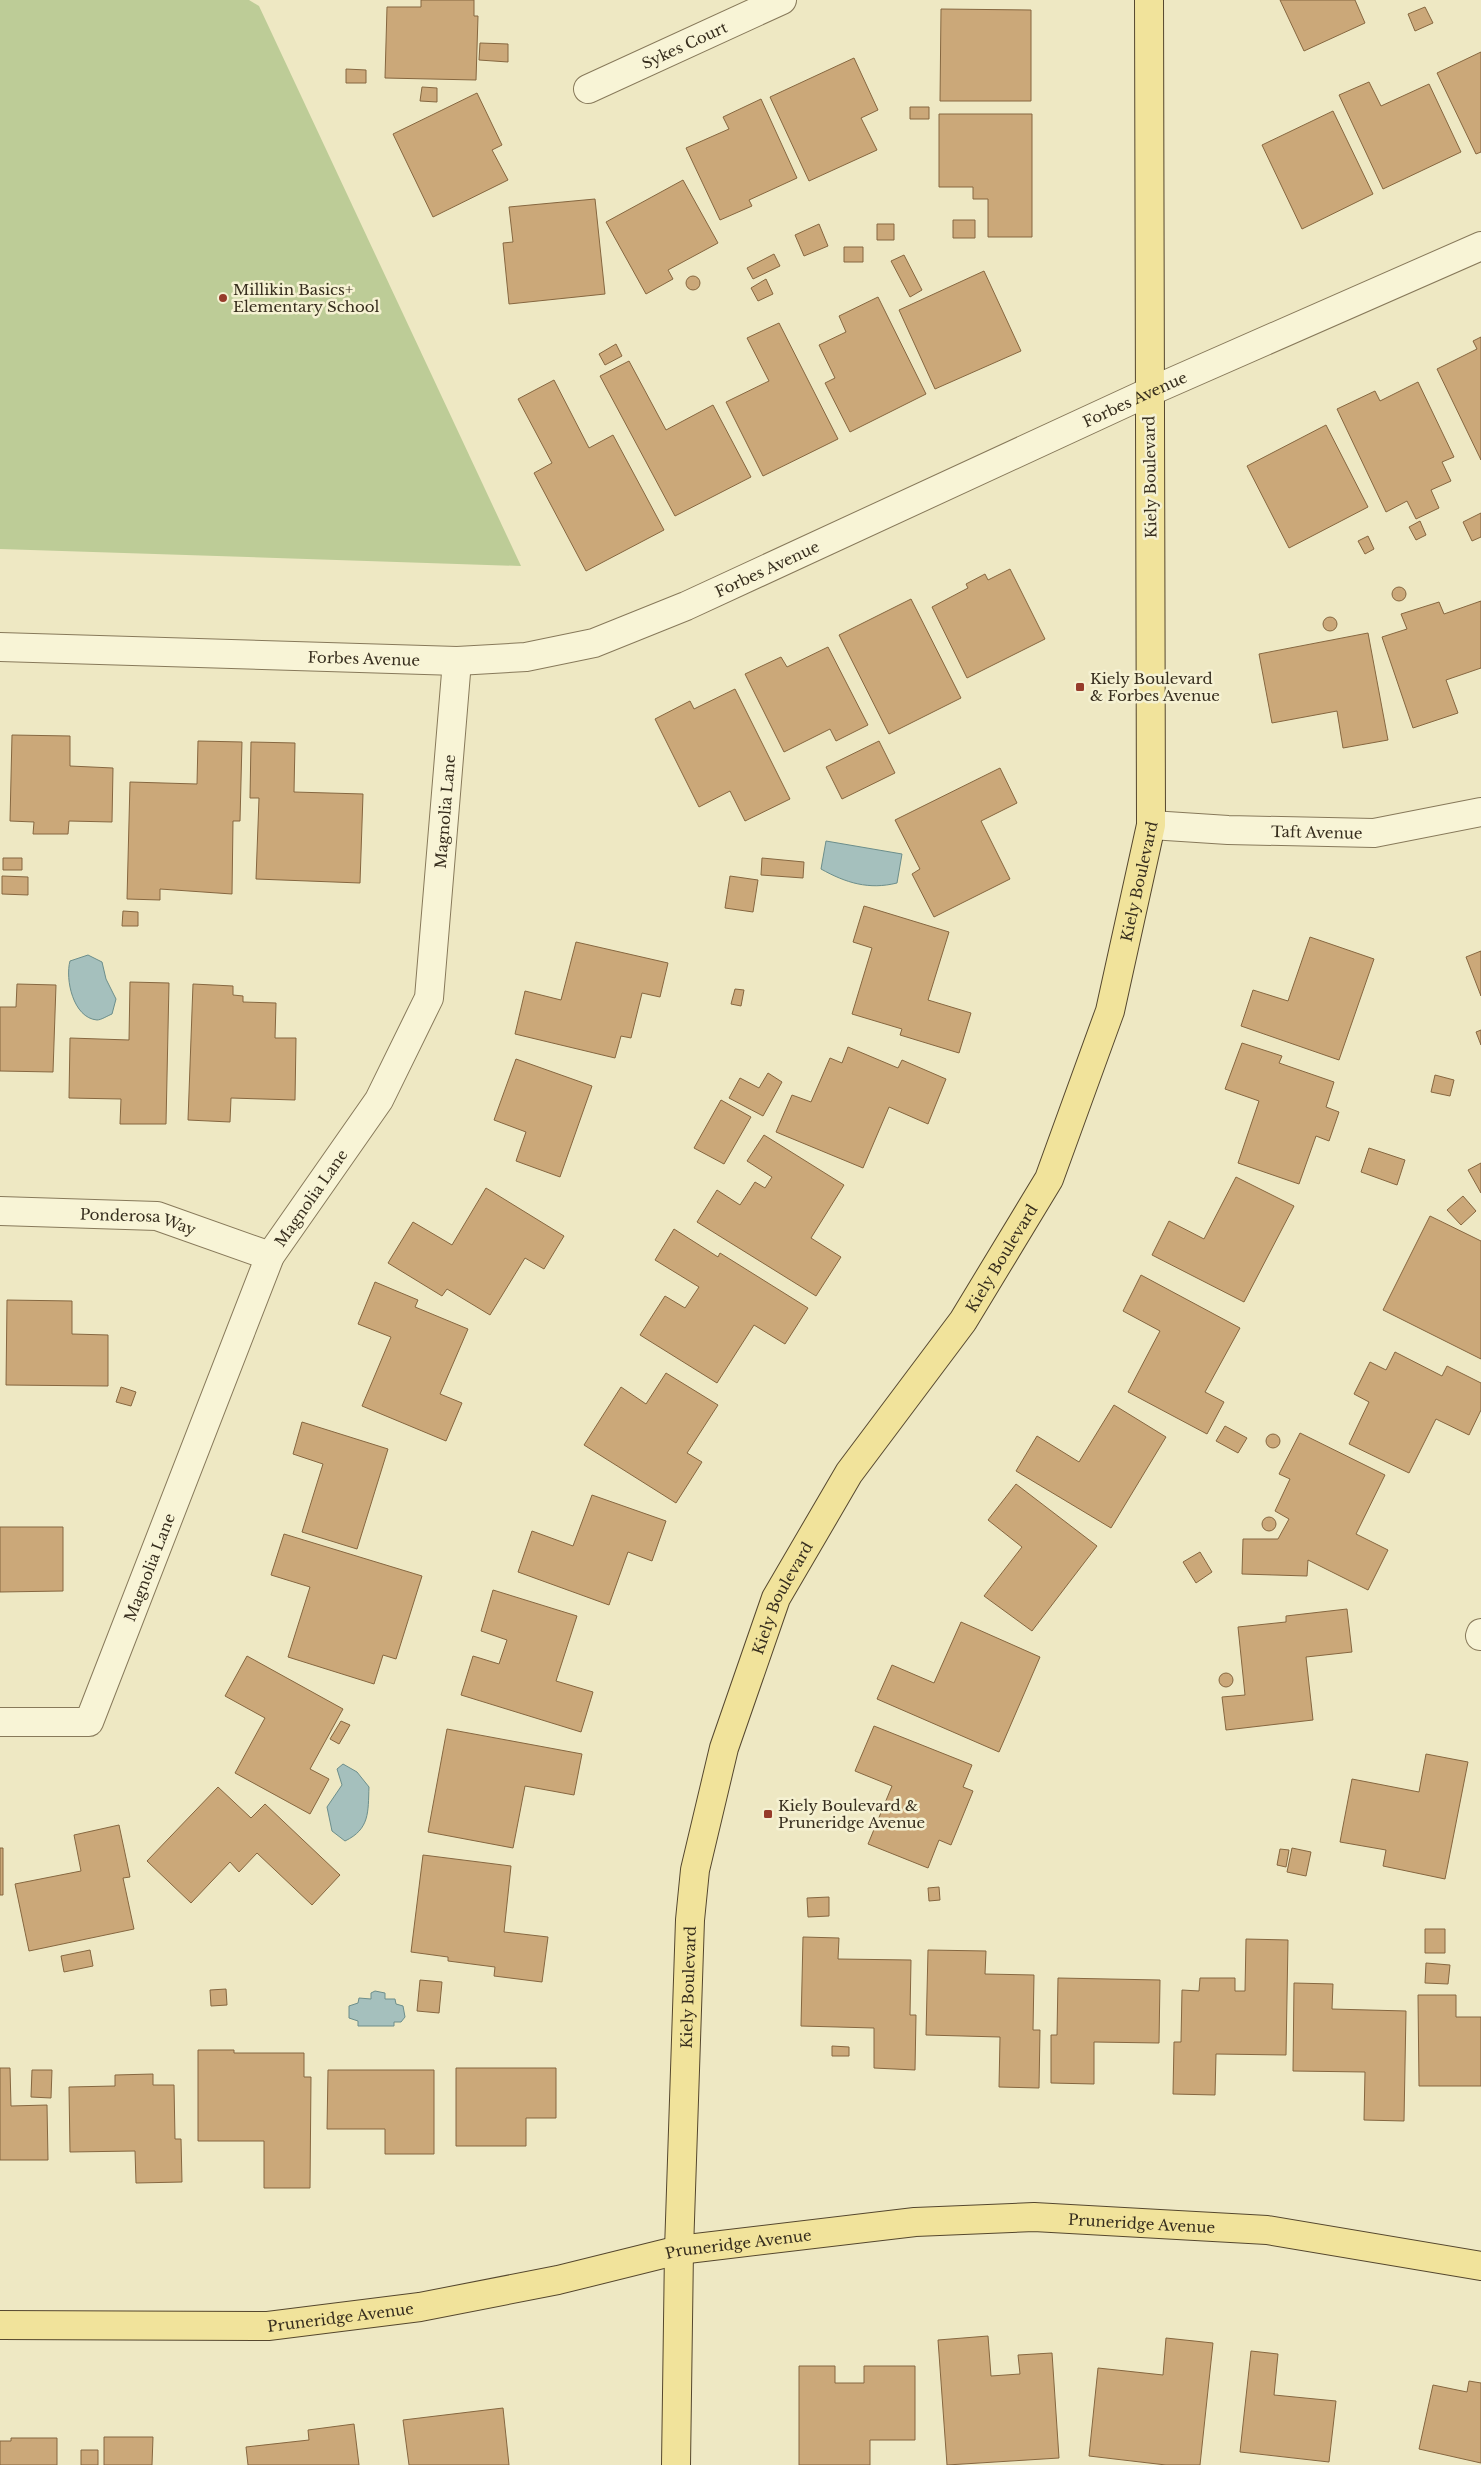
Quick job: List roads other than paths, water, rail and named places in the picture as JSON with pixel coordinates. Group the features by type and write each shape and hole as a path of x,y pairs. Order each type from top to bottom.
{"main road":[{"name":"Kiely Boulevard","path":"676,2465 679,2250 691,1912 695,1870 724,1748 776,1598 849,1473 963,1321 1049,1179 1110,1011 1151,825 1149,0"},
{"name":"Pruneridge Avenue","path":"0,2325 268,2326 420,2307 558,2280 679,2250 915,2222 1034,2217 1267,2230 1481,2266"}],"street":[{"name":"Sykes Court","path":"588,89 782,0"},
{"name":"Forbes Avenue","path":"0,647 457,661 526,657 594,643 686,606 1149,392 1481,246"},
{"name":"Magnolia Lane","path":"0,1722 89,1722 270,1256 379,1100 429,998 457,661"},
{"name":"Taft Avenue","path":"1151,825 1228,830 1374,833 1481,812"},
{"name":"Ponderosa Way","path":"0,1212 157,1216 270,1256"}],"water":[{"path":"826,841 902,854 897,883 877,886 858,884 839,878 821,869"},
{"path":"88,955 102,962 106,979 116,999 112,1014 99,1020 89,1018 82,1012 70,987 70,961"},
{"path":"343,1764 357,1772 369,1787 366,1819 359,1831 345,1841 332,1831 327,1807 342,1785 337,1769"},
{"path":"375,1991 385,1993 385,1999 395,1999 396,2004 403,2006 405,2017 401,2022 394,2022 394,2026 358,2026 358,2021 349,2018 349,2006 358,2003 359,1998 371,1999 371,1993"}],"place":[{"name":"Millikin Basics+ Elementary School","path":"223,298"},
{"name":"Kiely Boulevard & Forbes Avenue","path":"1080,687"},
{"name":"Kiely Boulevard & Pruneridge Avenue","path":"768,1814"}]}
